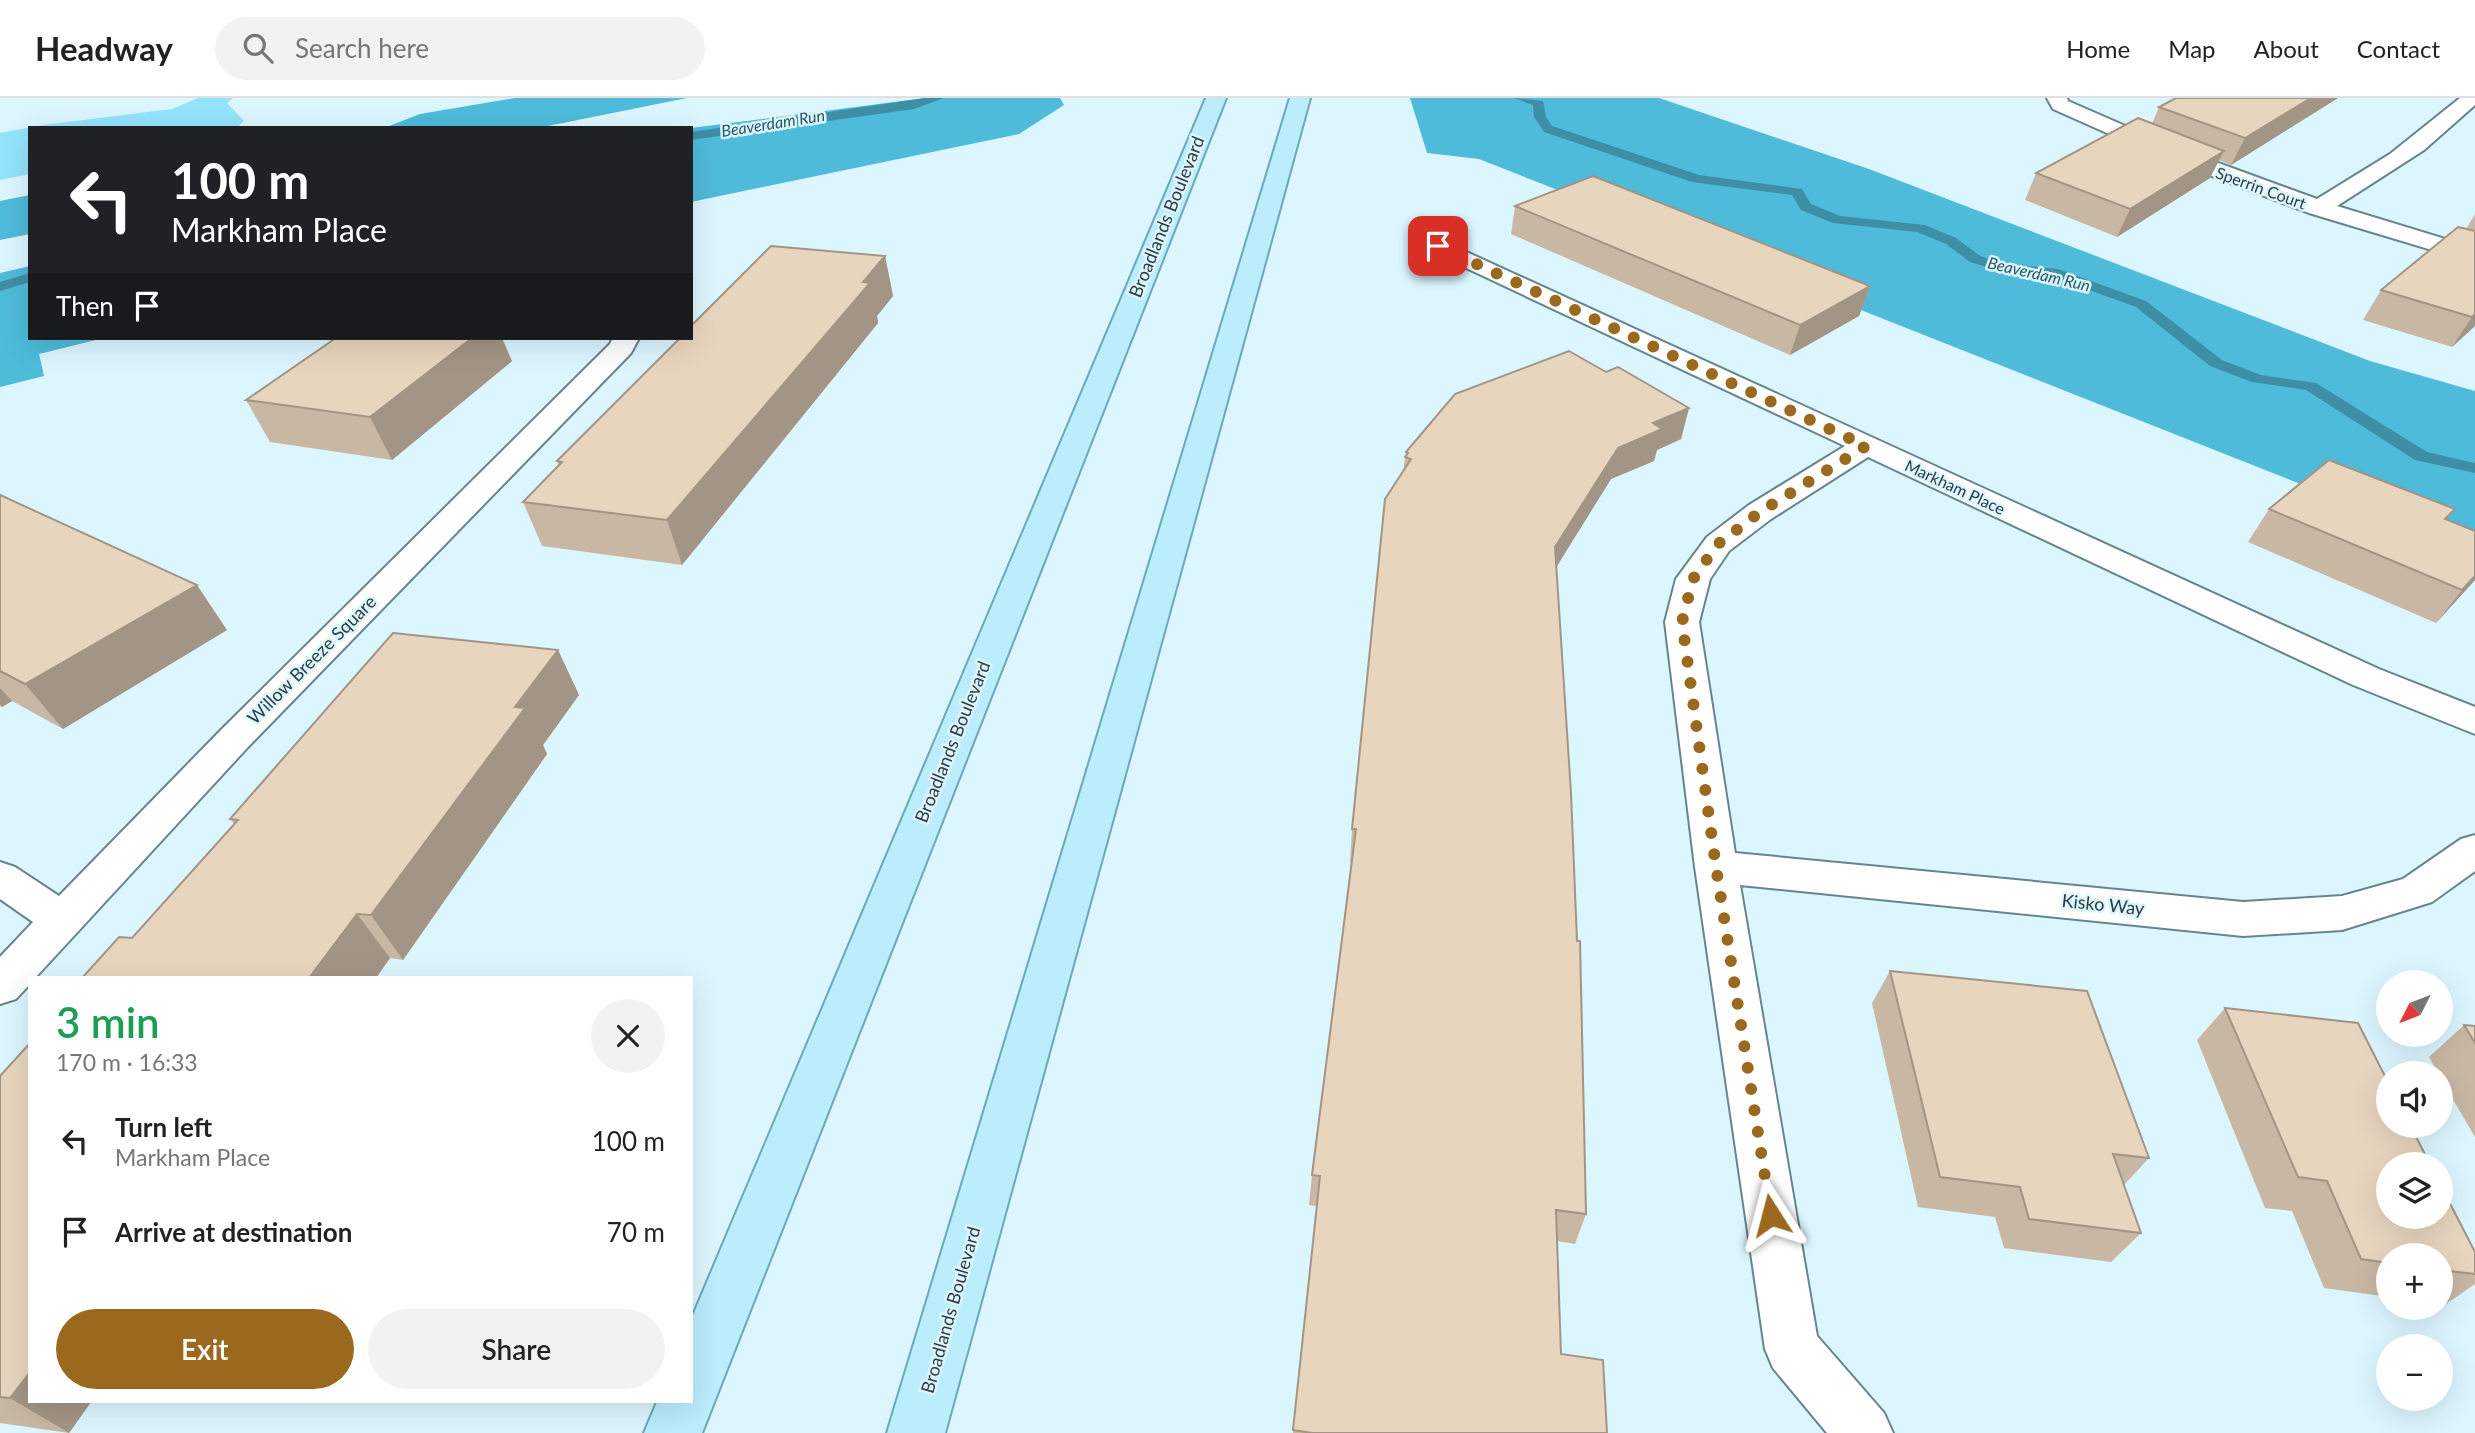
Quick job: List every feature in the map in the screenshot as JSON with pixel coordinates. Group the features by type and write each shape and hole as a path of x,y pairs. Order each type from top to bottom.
{"main road":[{"name":"Broadlands Boulevard","path":"693,1382 1216,98"},
{"name":"Broadlands Boulevard","path":"916,1433 1300,98"},
{"path":"673,1433 685,1403"}],"street":[{"name":"Sperrin Court","path":"2057,98 2060,105 2138,142 2317,208 2475,256"},
{"path":"2317,208 2389,167 2441,127 2471,98"},
{"name":"Markham Place","path":"1438,246 2366,677 2475,721"},
{"name":"Willow Breeze Square","path":"0,986 243,729 622,347 625,340"},
{"path":"1864,1433 1792,1349 1716,867 1682,622 1693,579 1718,544 1760,512 1866,446"},
{"name":"Kisko Way","path":"1716,867 2243,919 2342,913 2417,891 2475,850"},
{"path":"0,878 61,919"}],"shaded area":[{"path":"198,98 233,98 227,103 244,121 238,126 38,126 43,125 172,109"},
{"path":"515,98 687,98 548,126 389,126 420,114"},
{"path":"925,98 1060,98 1064,105 1019,134 693,202 693,128"},
{"path":"1410,98 1659,98 1869,169 2370,361 2475,391 2475,553 1479,159 1427,153"},
{"path":"28,128 28,174 0,180 0,133"},
{"path":"28,195 28,234 0,240 0,201"},
{"path":"28,266 28,340 96,340 39,354 44,376 0,387 0,273"}],"building":[{"path":"2176,98 2311,98 2245,138 2159,107"},
{"path":"2138,118 2224,151 2130,209 2036,173"},
{"path":"1593,176 1870,286 1800,325 1515,206"},
{"path":"2458,227 2475,231 2475,314 2472,317 2381,290"},
{"path":"771,246 885,256 863,282 870,283 667,520 523,502 562,462 557,461 678,340 693,340 693,324"},
{"path":"333,340 469,340 370,417 246,400"},
{"path":"1569,351 1606,372 1618,367 1689,408 1653,423 1662,429 1618,448 1555,547 1571,793 1577,941 1580,941 1586,1214 1556,1210 1561,1354 1603,1360 1607,1433 1312,1433 1293,1430 1320,1176 1312,1175 1356,829 1352,829 1385,499 1411,459 1405,457 1408,453 1406,452 1455,394"},
{"path":"2329,460 2455,509 2445,519 2475,531 2475,576 2462,590 2269,509"},
{"path":"0,495 197,585 25,684 0,671"},
{"path":"393,633 558,650 515,707 525,708 371,915 357,914 310,976 84,976 119,937 132,938 238,820 230,819"},
{"path":"1890,971 2087,991 2149,1158 2113,1154 2141,1233 2029,1219 2020,1187 1940,1177"},
{"path":"2225,1008 2358,1023 2377,1061 2376,1138 2417,1138 2424,1152 2376,1152 2376,1229 2453,1229 2453,1209 2475,1252 2475,1274 2453,1271 2453,1243 2376,1243 2376,1261 2361,1259 2327,1181 2298,1177"},
{"path":"2464,1025 2475,1026 2475,1043"},
{"path":"28,1045 28,1375 10,1398 0,1397 0,1076"}],"waterway":[{"name":"Beaverdam Run","path":"693,136 914,105 938,98"},
{"name":"Beaverdam Run","path":"1520,98 1539,103 1540,117 1548,129 1697,179 1797,192 1806,207 1838,220 1920,228 1951,241 1975,259 2003,268 2053,272 2141,304 2216,363 2258,379 2310,386 2421,456 2475,468"},
{"name":"Beaverdam Run","path":"0,287 28,278"}],"route":[{"path":"1438,246 1866,446 1760,512 1718,544 1693,579 1682,622 1716,867 1771,1215"}]}
